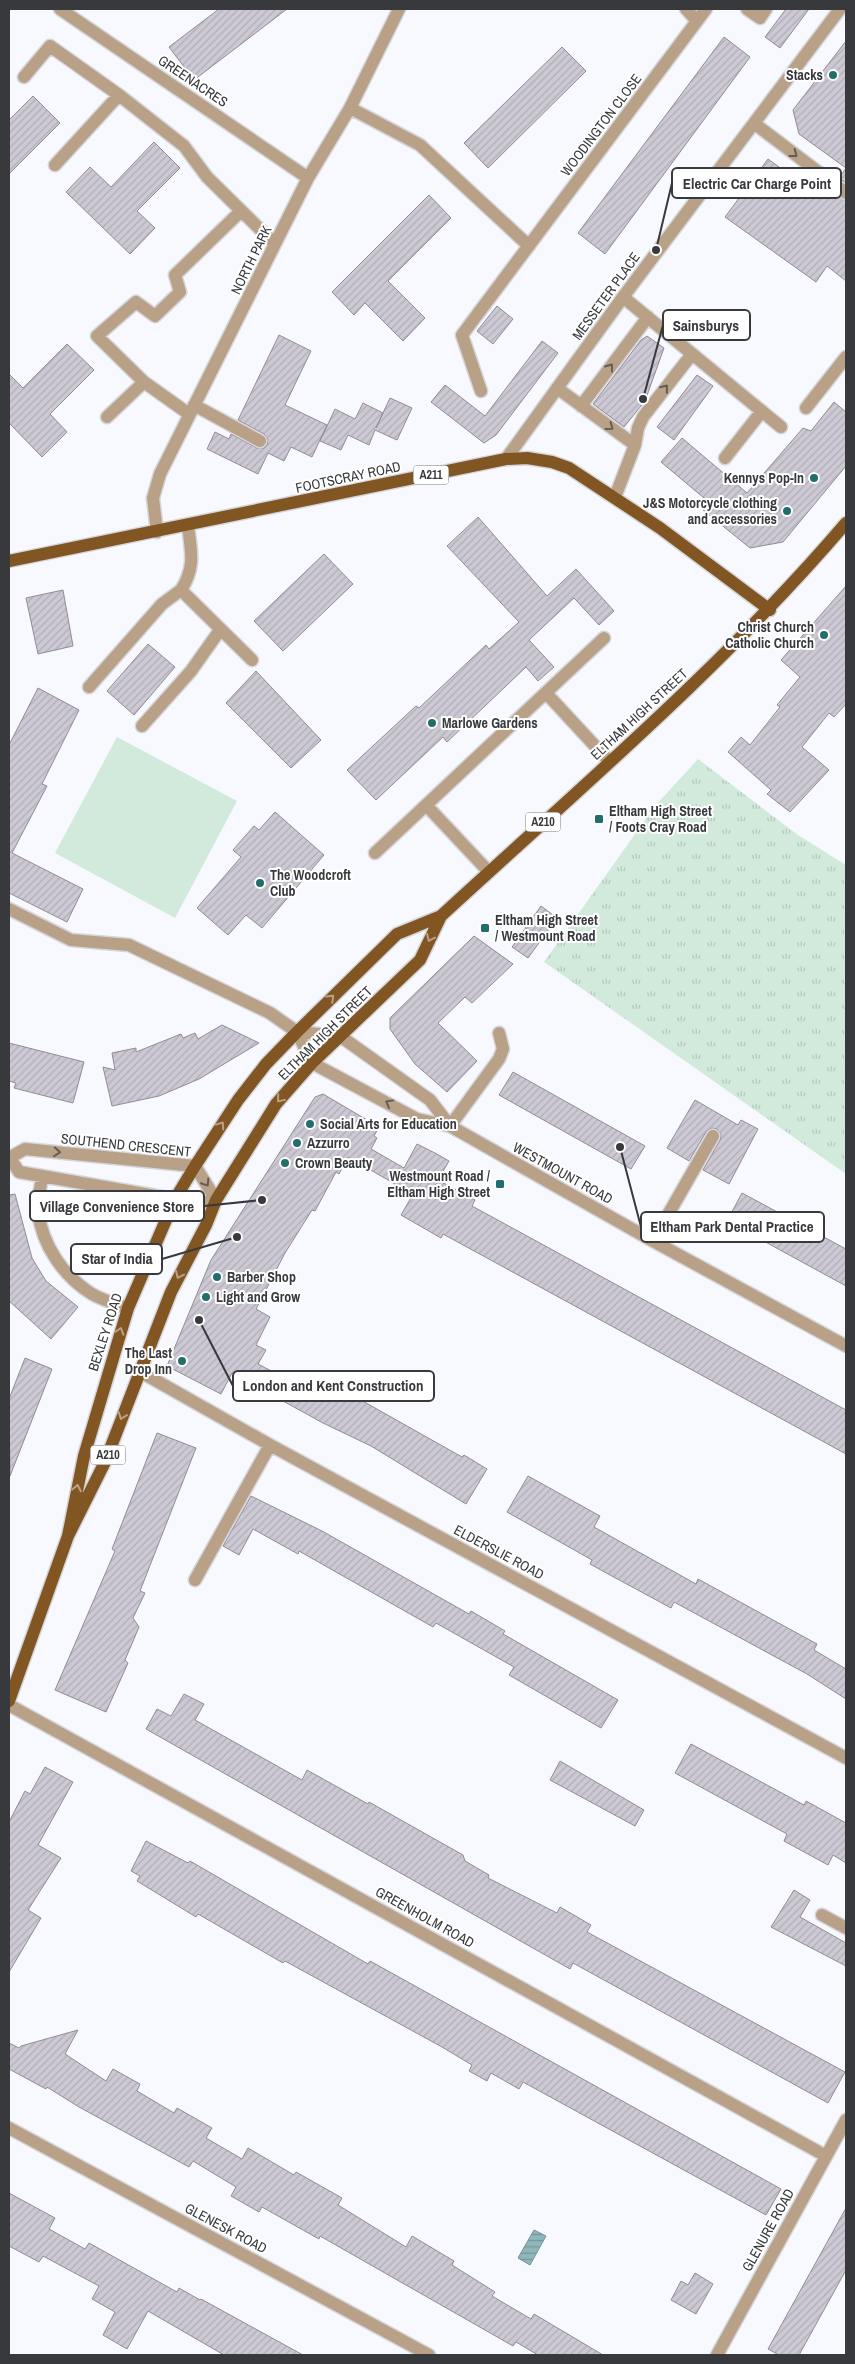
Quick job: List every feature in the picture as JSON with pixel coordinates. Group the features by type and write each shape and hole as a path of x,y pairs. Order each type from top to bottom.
{"main road":[{"name":"FOOTSCRAY ROAD","path":"9,561 188,526 506,459 527,458 552,462 569,468 615,497 770,610"},
{"name":"ELTHAM HIGH STREET","path":"296,1032 397,934 441,916 720,659 770,610 846,523"},
{"name":"ELTHAM HIGH STREET","path":"216,1200 276,1104 312,1063 420,960 441,916"},
{"name":"BEXLEY ROAD","path":"68,1536 84,1456 128,1308 175,1200 238,1100 266,1064 296,1032"},
{"name":"BEXLEY ROAD","path":"9,1701 68,1536 105,1462 139,1371 180,1272 206,1225 216,1200"}],"street":[{"name":"GREENACRES","path":"60,9 308,178"},
{"name":"NORTH PARK","path":"157,532 153,498 160,474 308,178 350,108 400,9"},
{"path":"686,9 697,21"},
{"name":"WOODINGTON CLOSE","path":"481,391 462,335 706,9"},
{"path":"747,9 760,18 766,9"},
{"name":"MESSETER PLACE","path":"506,459 623,297 840,9"},
{"path":"24,77 50,46 119,95 184,146 207,177 240,212 275,244"},
{"path":"55,165 119,95"},
{"path":"350,108 420,145 529,246"},
{"path":"755,124 846,193"},
{"path":"240,212 175,275 180,292 155,316 136,302 97,336 144,382 192,410 260,440"},
{"path":"623,297 781,427"},
{"path":"581,406 648,317"},
{"path":"615,497 635,445 642,417 692,354"},
{"path":"806,408 846,357"},
{"path":"107,417 144,382"},
{"path":"558,388 635,445"},
{"path":"725,458 762,411"},
{"path":"89,687 162,604 181,590 187,580 192,564 188,526"},
{"path":"181,590 252,660"},
{"path":"142,726 191,671 220,630"},
{"path":"375,853 604,638"},
{"path":"546,693 609,761"},
{"path":"426,805 489,872"},
{"path":"9,909 71,940 129,944 270,1013 296,1032 312,1063"},
{"path":"296,1032 340,1036"},
{"path":"450,1126 499,1059 503,1049 499,1034"},
{"name":"WESTMOUNT ROAD","path":"340,1036 430,1100 450,1126"},
{"name":"WESTMOUNT ROAD","path":"312,1063 418,1119 450,1126 653,1241 846,1346"},
{"path":"653,1241 714,1136"},
{"name":"SOUTHEND CRESCENT","path":"25,1150 195,1166 216,1200 196,1203 19,1172 10,1158 25,1150"},
{"path":"42,1176 38,1210 43,1235 55,1258 73,1279 92,1295 128,1308"},
{"name":"ELDERSLIE ROAD","path":"139,1371 270,1445 846,1758"},
{"path":"195,1580 270,1445"},
{"name":"GREENHOLM ROAD","path":"9,1705 826,2156"},
{"path":"822,1915 846,1928"},
{"name":"GLENURE ROAD","path":"717,2355 846,2120"},
{"name":"GLENESK ROAD","path":"9,2128 429,2355"}],"green space":[{"path":"117,737 237,801 175,918 55,853"},
{"path":"698,759 798,835 846,865 846,1174 544,962 655,806"}],"water":[{"path":"534,2230 546,2236 530,2265 518,2258"}],"building":[{"path":"219,9 287,9 194,80 169,47"},
{"path":"786,9 809,9 780,48 765,37"},
{"path":"724,37 750,57 605,254 578,233"},
{"name":"Stacks","path":"846,41 846,168 799,134 793,110"},
{"path":"562,47 586,71 488,168 464,143"},
{"path":"33,96 60,123 9,174 9,120"},
{"path":"154,142 180,168 137,211 155,228 130,254 66,192 90,167 111,187"},
{"path":"768,159 823,199 829,191 846,201 846,281 827,266 816,282 725,217"},
{"path":"846,168 846,183 839,178"},
{"path":"429,195 451,218 388,281 425,318 403,341 365,303 354,315 332,292"},
{"path":"497,306 513,319 493,344 477,331"},
{"path":"279,335 311,351 285,405 327,425 312,457 291,447 284,461 268,453 258,474 207,449 215,432 229,439 231,434 257,448 264,448 267,445 268,440 264,434 238,420"},
{"path":"647,336 664,348 645,401 624,427 593,404 641,340"},
{"path":"542,341 558,353 496,435 484,443 431,402 445,385 485,416"},
{"path":"67,344 94,370 50,414 67,432 42,457 9,423 9,374 23,388"},
{"path":"697,375 713,386 674,440 657,427"},
{"path":"390,398 412,408 397,440 375,430 369,445 348,435 341,450 320,441 335,409 355,419 363,403 383,413"},
{"path":"834,402 846,412 846,466 783,542 750,548 703,510 710,503 661,462 682,438 747,493 803,428 811,431"},
{"path":"478,517 547,596 576,569 614,611 599,625 574,598 529,640 554,667 538,681 526,667 447,742 443,737 376,800 347,770 416,706 419,708 486,645 489,649 519,622 447,546"},
{"path":"324,554 353,584 283,651 254,621"},
{"path":"846,586 846,704 834,717 829,713 802,747 829,770 790,812 767,794 771,790 728,752 741,737 750,745 780,707 777,705 800,677 781,660"},
{"path":"63,590 73,646 38,654 26,598"},
{"path":"148,644 175,667 134,715 107,691"},
{"path":"256,671 321,740 291,768 226,703"},
{"path":"38,688 79,710 42,784 47,786 12,853 83,889 67,922 9,893 9,745"},
{"name":"The Woodcroft Club","path":"275,812 324,855 262,928 246,915 228,935 197,908 241,857 233,850 254,826 259,830"},
{"path":"541,906 557,918 528,958 512,947"},
{"path":"474,936 513,964 472,1003 465,997 438,1023 477,1061 447,1092 415,1064 390,1029 390,1018"},
{"path":"222,1025 259,1043 199,1079 159,1096 112,1106 103,1067 115,1070 112,1053 136,1048 136,1052 181,1034 183,1038 195,1033 198,1039"},
{"path":"9,1043 84,1062 73,1103 14,1088 16,1083 9,1081"},
{"path":"513,1072 645,1146 631,1169 499,1095"},
{"path":"323,1094 379,1127 374,1136 377,1138 371,1149 404,1168 417,1144 435,1153 449,1161 438,1180 475,1200 472,1206 846,1410 846,1454 443,1234 441,1238 401,1215 412,1196 400,1189 392,1189 395,1184 348,1157 339,1174 336,1172 315,1211 312,1210 285,1253 256,1309 270,1317 256,1345 266,1350 258,1364 298,1385 304,1376 317,1383 320,1377 462,1457 464,1455 487,1469 466,1504 371,1446 323,1423 232,1373 221,1394 167,1366 211,1260 315,1097"},
{"path":"695,1100 738,1125 741,1120 758,1129 729,1184 703,1170 720,1140 721,1135 717,1129 712,1128 706,1132 689,1161 667,1148"},
{"path":"742,1193 846,1249 846,1286 727,1221"},
{"path":"15,1194 32,1258 46,1281 78,1307 51,1339 9,1301 9,1195"},
{"path":"25,1358 52,1369 10,1476 9,1399"},
{"path":"157,1433 196,1448 140,1591 145,1593 133,1618 139,1627 125,1660 128,1663 106,1712 55,1690 115,1551 112,1549"},
{"path":"528,1476 600,1516 594,1527 696,1584 698,1579 817,1644 814,1650 846,1669 846,1699 807,1674 674,1602 671,1608 590,1564 592,1560 507,1512"},
{"path":"251,1496 322,1531 469,1614 471,1611 505,1631 503,1634 618,1700 601,1728 509,1675 514,1667 436,1623 433,1627 299,1551 298,1554 253,1529 239,1555 223,1546"},
{"path":"184,1694 204,1704 195,1720 302,1780 307,1770 368,1804 369,1802 463,1855 465,1861 489,1875 488,1878 557,1913 560,1907 591,1925 587,1932 845,2072 828,2103 573,1963 570,1969 146,1729 157,1709 171,1716"},
{"path":"691,1744 804,1805 806,1801 846,1823 846,1863 833,1855 828,1865 784,1841 787,1834 675,1773"},
{"path":"560,1761 644,1810 635,1826 550,1780"},
{"path":"45,1767 73,1782 38,1845 61,1858 28,1910 41,1918 9,1972 9,1822 25,1791 30,1794"},
{"path":"146,1841 188,1863 190,1861 368,1964 370,1961 781,2189 766,2215 523,2082 519,2089 491,2073 487,2081 469,2071 472,2065 442,2047 285,1961 283,1963 198,1914 196,1917 137,1881 140,1876 131,1871"},
{"path":"794,1890 810,1900 800,1917 846,1943 846,1966 771,1927"},
{"path":"78,2030 65,2054 106,2081 113,2069 140,2084 137,2091 174,2113 177,2108 212,2128 206,2138 242,2159 248,2148 294,2175 296,2172 342,2198 338,2205 406,2247 412,2236 454,2261 452,2265 495,2292 492,2296 531,2319 534,2314 603,2355 538,2355 516,2342 513,2346 320,2236 319,2239 262,2207 259,2212 231,2196 236,2187 193,2161 189,2167 79,2107 47,2087 46,2089 9,2069 9,2043 19,2048"},
{"path":"9,2193 55,2218 49,2229 85,2249 89,2243 177,2292 179,2288 303,2355 224,2355 148,2311 127,2349 103,2335 115,2312 92,2299 99,2286 43,2256 39,2262 9,2246"},
{"path":"846,2208 846,2270 799,2355 779,2355 768,2349"},
{"path":"695,2273 713,2284 696,2314 671,2300 681,2281 688,2285"}],"place":[{"name":"Stacks","path":"833,75"},
{"name":"Electric Car Charge Point","path":"656,250"},
{"name":"Sainsburys","path":"643,399"},
{"name":"Kennys Pop-In","path":"814,478"},
{"name":"J&S Motorcycle clothing and accessories","path":"787,511"},
{"name":"Christ Church Catholic Church","path":"824,635"},
{"name":"Marlowe Gardens","path":"432,723"},
{"name":"Eltham High Street / Foots Cray Road","path":"599,819"},
{"name":"The Woodcroft Club","path":"260,883"},
{"name":"Eltham High Street / Westmount Road","path":"485,928"},
{"name":"Social Arts for Education","path":"310,1124"},
{"name":"Azzurro","path":"297,1143"},
{"name":"Eltham Park Dental Practice","path":"620,1147"},
{"name":"Crown Beauty","path":"285,1163"},
{"name":"Westmount Road / Eltham High Street","path":"500,1184"},
{"name":"Village Convenience Store","path":"262,1200"},
{"name":"Star of India","path":"237,1237"},
{"name":"Barber Shop","path":"217,1277"},
{"name":"Light and Grow","path":"206,1297"},
{"name":"London and Kent Construction","path":"199,1320"},
{"name":"The Last Drop Inn","path":"182,1361"}]}
